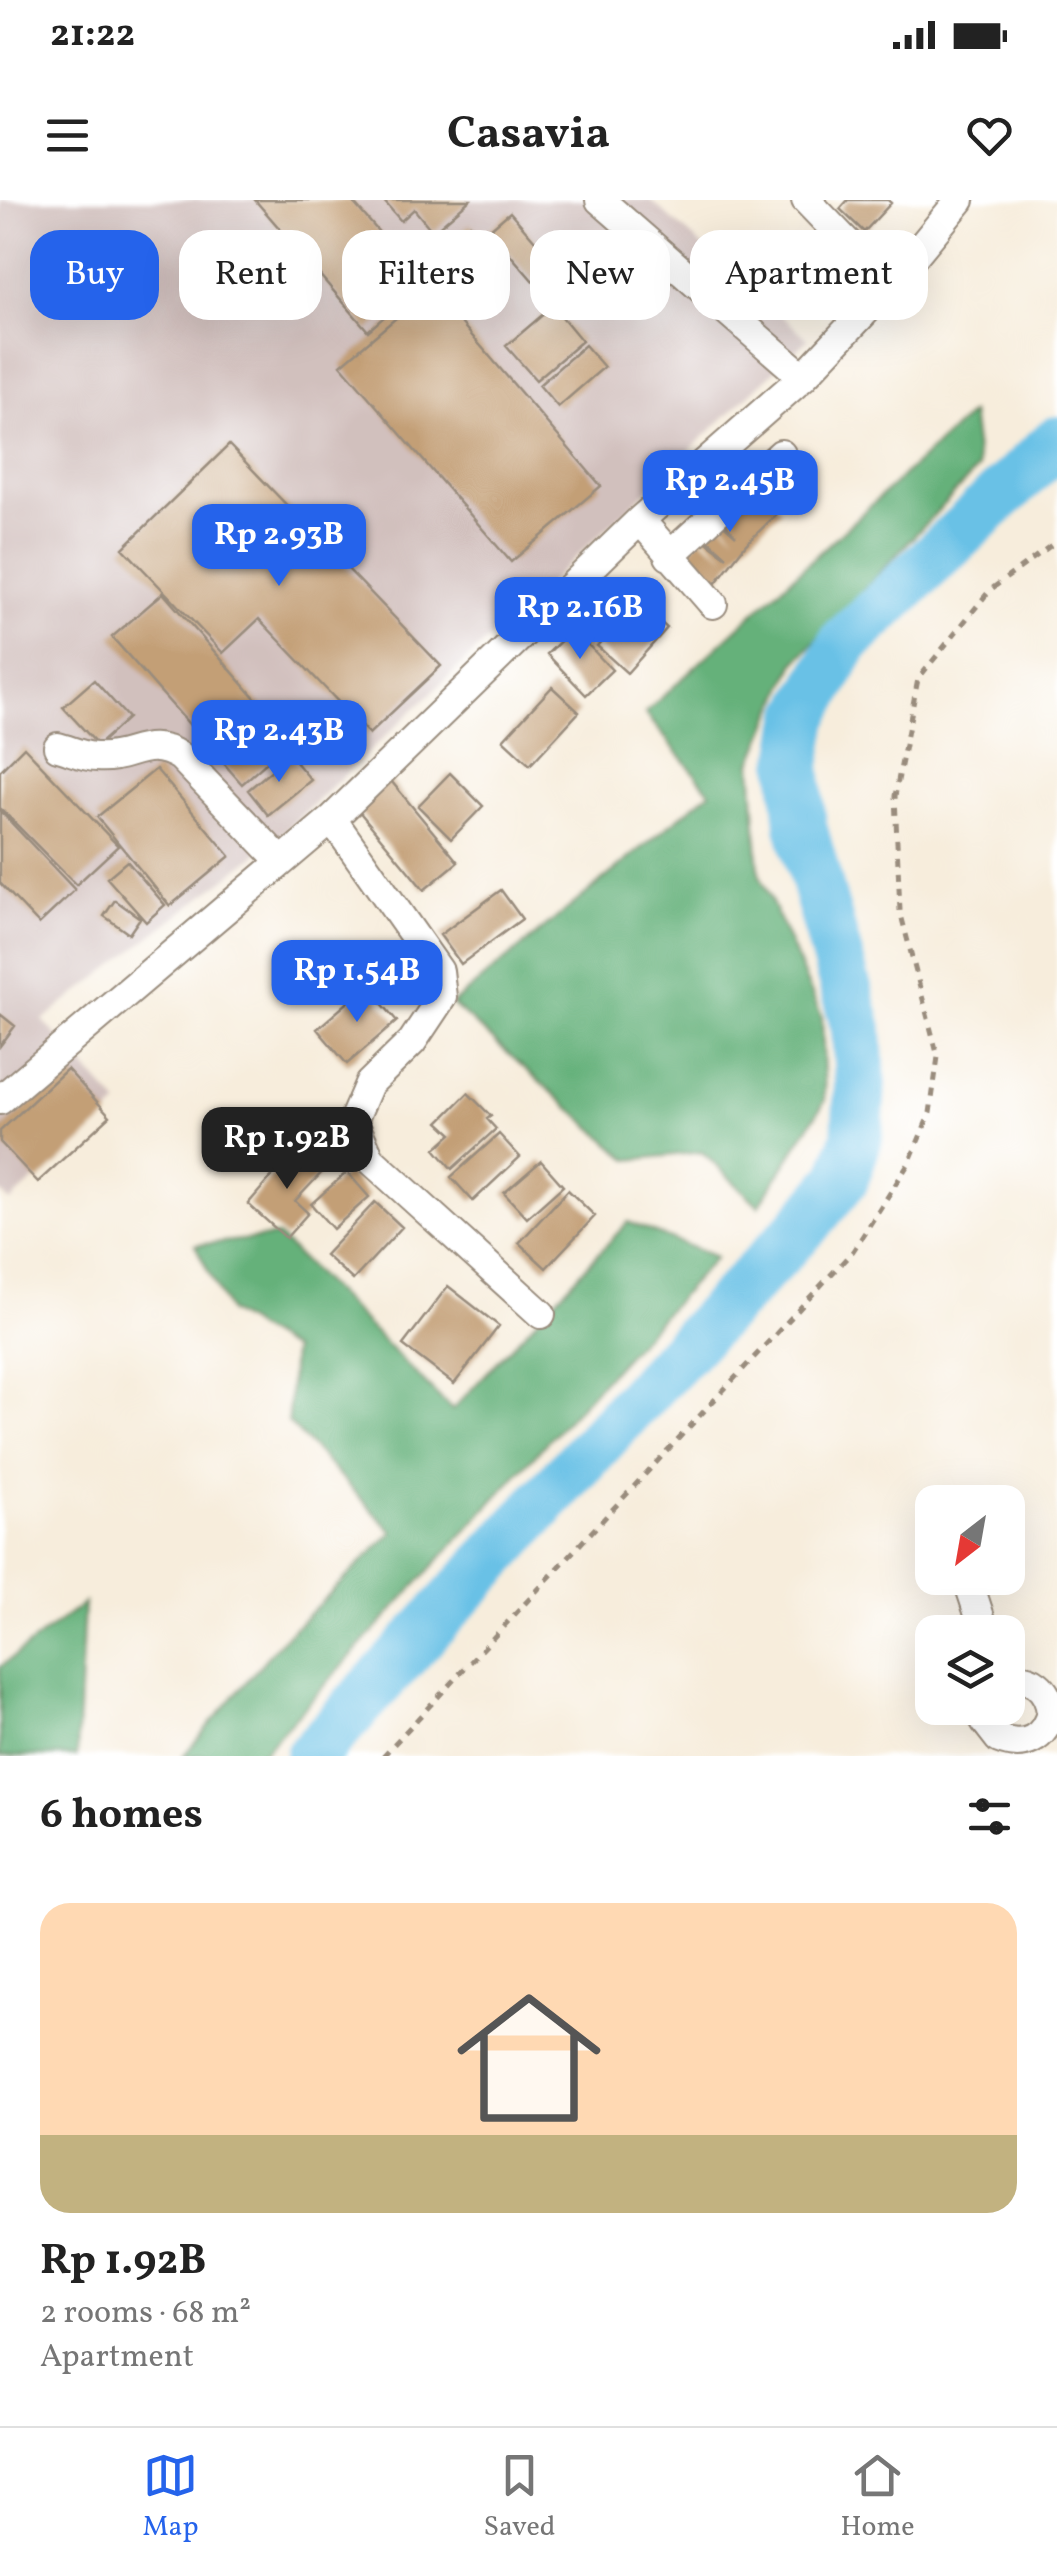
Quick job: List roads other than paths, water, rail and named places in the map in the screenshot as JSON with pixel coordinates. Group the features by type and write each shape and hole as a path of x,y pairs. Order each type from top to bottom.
{"street":[{"path":"600,200 803,377"},
{"path":"806,200 835,230"},
{"path":"928,239 960,200"},
{"path":"0,1100 332,819 640,520 803,377 857,320"},
{"path":"669,556 781,454"},
{"path":"640,520 712,604"},
{"path":"58,747 98,758 148,746 166,748 180,757 281,861"},
{"path":"332,819 440,972 442,997 412,1042 369,1084 353,1121 362,1146 371,1160 541,1314"},
{"path":"988,1725 990,1731 1010,1744 1022,1744 1042,1734 1052,1699 1025,1678"}],"waterway":[{"path":"311,1756 843,1179 857,1138 857,1029 801,826 795,765 803,718 845,642 1057,442"}]}
